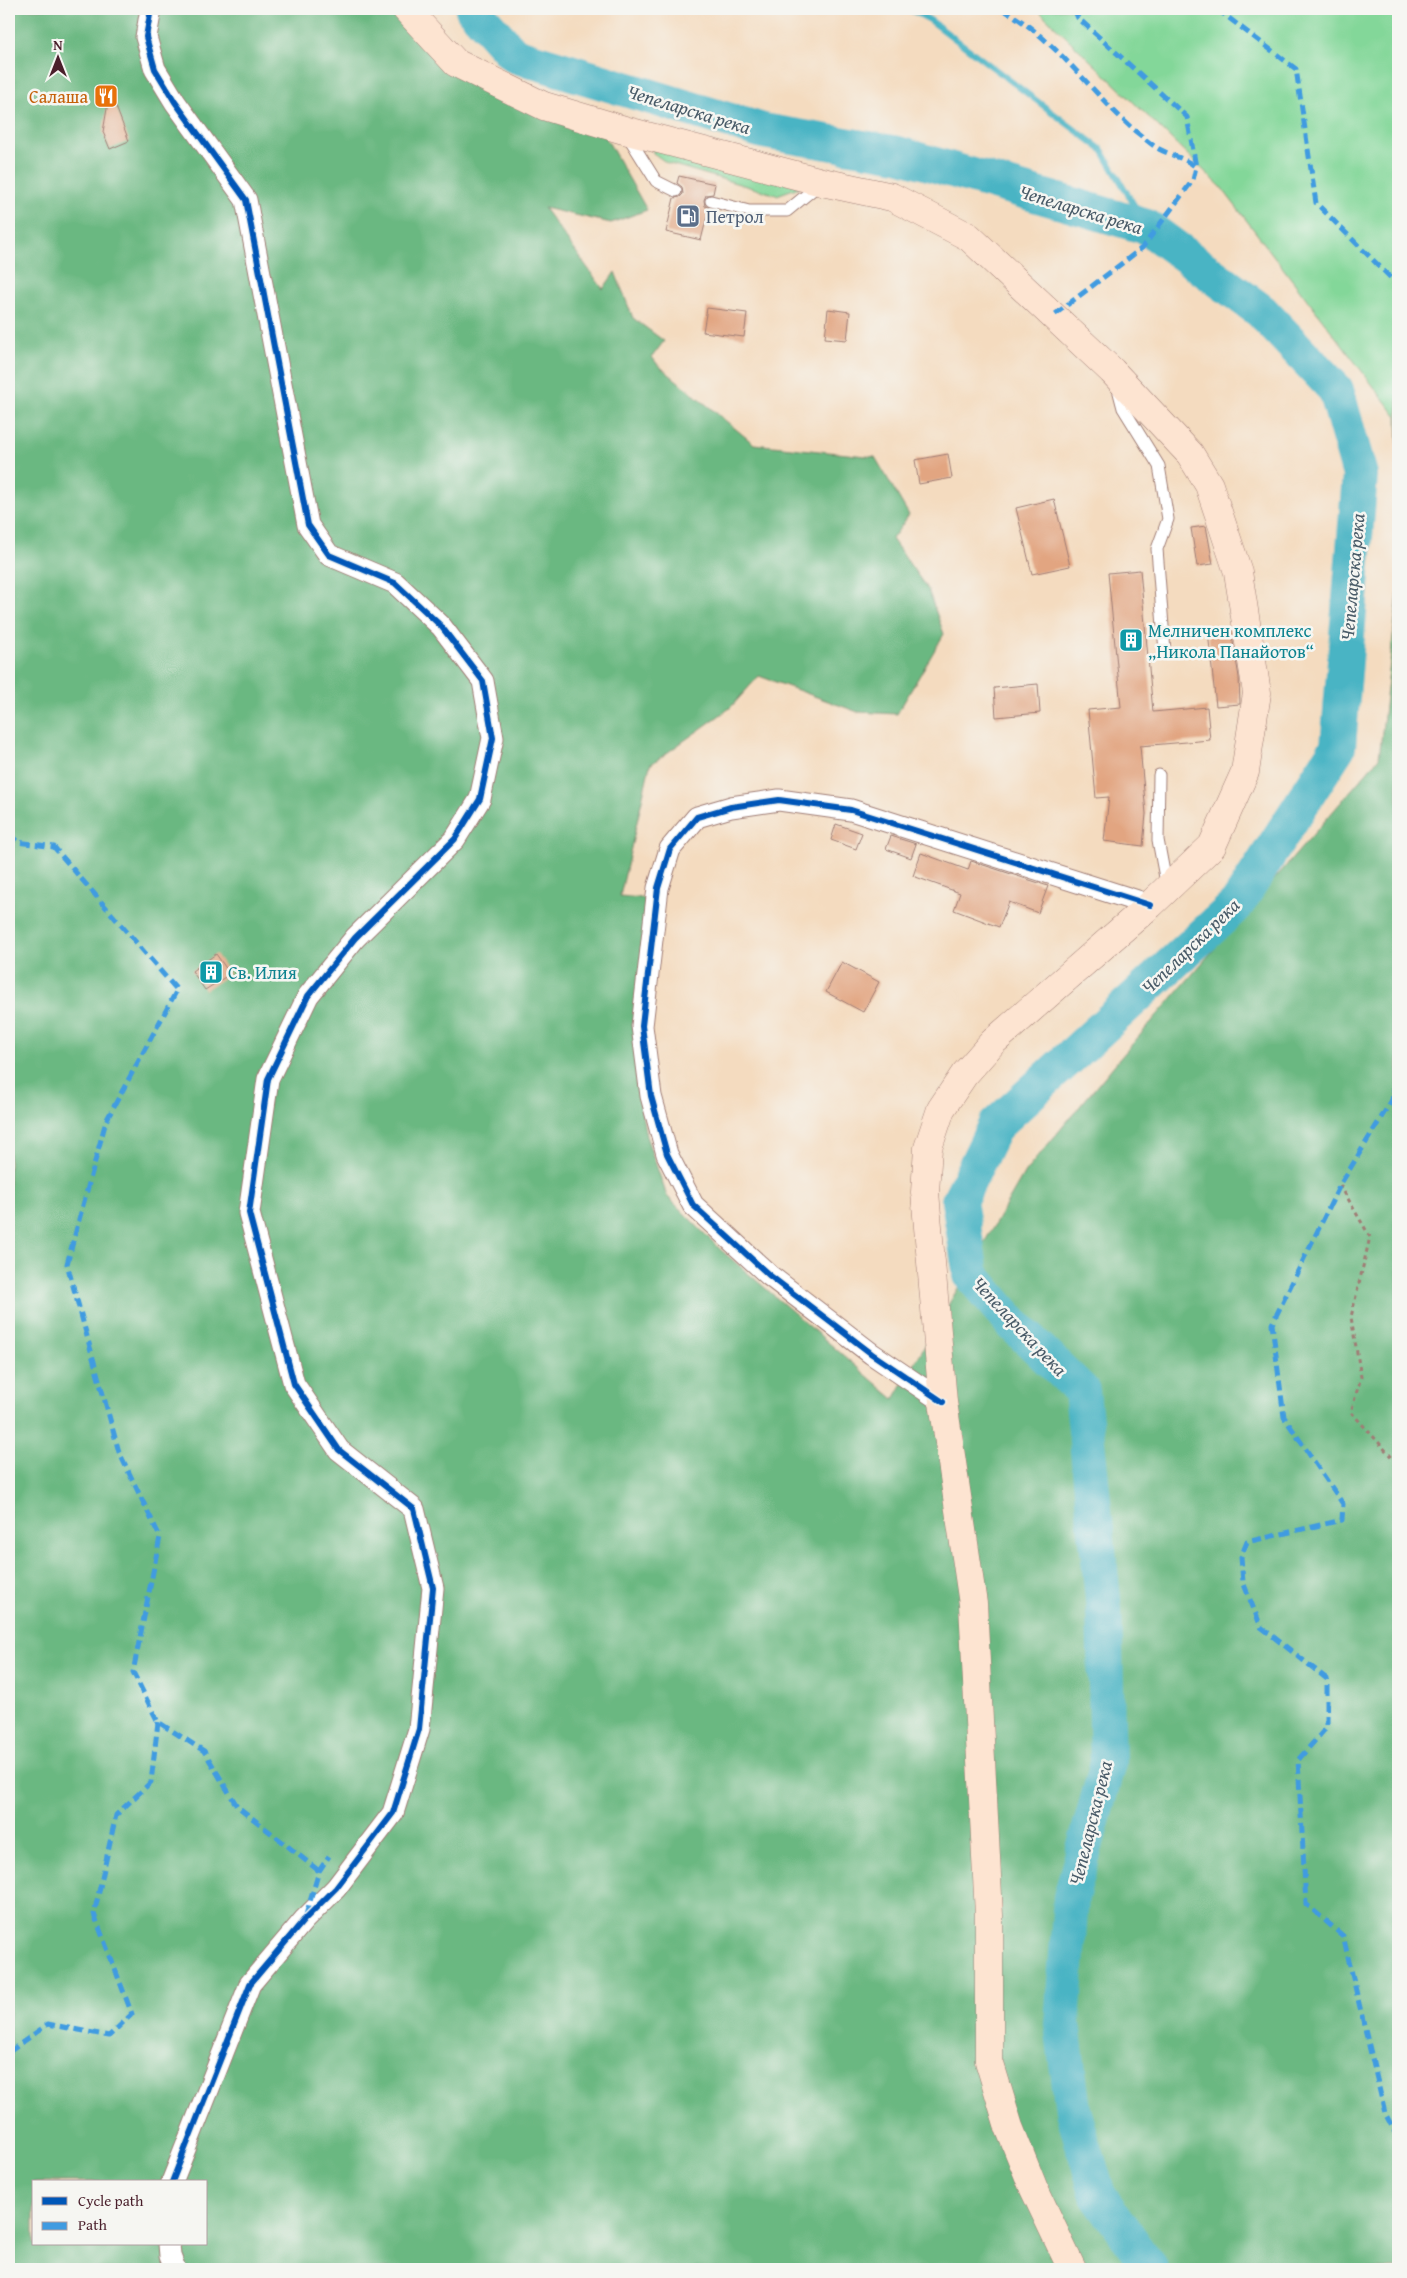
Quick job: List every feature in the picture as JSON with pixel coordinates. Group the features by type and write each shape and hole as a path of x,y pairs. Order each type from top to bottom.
{"main road":[{"path":"406,9 456,63 544,106 624,130 822,182 892,197 969,237 1112,371 1190,454 1209,485 1238,572 1257,693 1246,772 1212,846 1159,897 993,1042 964,1075 941,1109 928,1148 925,1192 943,1402 972,1604 989,1915 989,2061 1009,2127 1034,2189 1072,2269"}],"street":[{"path":"151,9 146,36 155,69 175,102 246,200 308,525 329,555 395,583 441,626 483,681 493,738 480,799 456,839 355,938 308,996 268,1079 249,1213 294,1384 339,1450 414,1509 433,1588 419,1729 393,1814 336,1888 304,1920 250,1984 173,2180"},
{"path":"943,1402 872,1354 768,1275 693,1205 667,1154 650,1096 642,1026 658,888 670,849 697,817 731,807 779,800 851,810 1159,897"},
{"path":"169,2246 170,2256 175,2269"}],"lane":[{"path":"624,130 656,181 676,191"},
{"path":"711,201 749,210 787,210 822,182"},
{"path":"1112,371 1123,408 1159,466 1168,519 1157,549 1165,652"},
{"path":"1159,775 1159,897"}],"path":[{"path":"1340,1185 1370,1237 1351,1317 1361,1377 1351,1412 1398,1464"}],"green space":[{"path":"9,9 399,9 420,37 602,131 647,210 611,223 544,208 603,289 615,272 633,318 664,341 652,357 658,365 754,444 875,457 909,515 892,539 928,590 944,634 897,714 858,712 759,676 730,708 650,765 620,896 652,899 637,1024 636,1083 646,1136 667,1196 721,1250 894,1399 1025,1172 1115,1064 1379,758 1398,593 1398,2269 9,2269"},
{"path":"1037,9 1398,9 1398,448 1397,417 1221,187"},
{"path":"651,136 799,187 777,195 667,163 653,153"}],"building":[{"path":"110,91 129,141 110,149 103,132"},
{"name":"Петрол","path":"679,176 715,184 713,194 706,195 704,200 705,206 709,208 701,240 666,232 674,198 680,197 683,194 682,187 677,183"},
{"path":"707,308 747,313 744,337 703,332"},
{"path":"828,309 850,312 847,340 825,338"},
{"path":"948,454 952,478 919,484 915,460"},
{"path":"1054,499 1070,566 1032,574 1016,508"},
{"path":"1206,526 1213,564 1197,566 1191,528"},
{"name":"Мелничен комплекс „Никола Панайотов“","path":"1140,570 1153,712 1207,707 1210,740 1140,746 1146,814 1143,846 1104,841 1109,797 1096,798 1088,710 1121,707 1108,573"},
{"path":"1231,630 1239,677 1240,704 1216,706 1208,632"},
{"path":"1038,684 1040,713 996,717 994,688"},
{"path":"836,824 862,833 856,849 831,840"},
{"path":"891,836 916,844 911,858 886,849"},
{"path":"921,853 968,870 971,861 1048,886 1038,913 1009,902 999,927 954,910 960,893 913,876"},
{"name":"Св. Илия","path":"216,954 230,974 205,990 192,971"},
{"path":"842,962 879,982 863,1012 826,992"}],"waterway":[{"name":"Чепеларска река","path":"473,9 514,55 763,131 898,154 1147,227 1261,311 1336,390 1360,475 1338,747 1237,904 995,1126 959,1201 971,1275 1011,1322 1082,1391 1104,1609 1108,1763 1071,1897 1062,2024 1073,2110 1098,2195 1151,2269"},
{"path":"909,9 930,20 1102,150 1147,227"}],"marked path":[{"path":"1002,9 1021,21 1055,49 1118,115 1146,140 1159,149 1196,167 1193,180 1142,248 1054,315"},
{"path":"1074,9 1078,18 1187,117 1196,167"},
{"path":"1217,9 1296,69 1316,203 1398,285"},
{"path":"9,834 18,842 54,847 177,990 106,1121 67,1264 119,1452 160,1537 133,1672 158,1722 204,1751 237,1806 319,1871"},
{"path":"1398,1067 1392,1100 1340,1185 1272,1324 1284,1417 1343,1504 1342,1520 1247,1542 1241,1557 1243,1582 1261,1627 1327,1679 1327,1727 1298,1760 1306,1904 1343,1936 1385,2113 1398,2138"},
{"path":"9,2052 48,2024 109,2036 132,2014 94,1914 116,1815 151,1782 158,1722"},
{"path":"306,1915 319,1871 329,1856"}],"cycle path":[{"path":"151,9 146,37 155,69 175,102 246,200 308,525 329,555 395,583 441,626 483,681 493,738 480,799 455,839 355,938 308,996 268,1079 249,1213 294,1384 339,1450 414,1509 433,1588 419,1729 393,1813 336,1888 304,1920 250,1984 173,2180"},
{"path":"943,1402 872,1354 769,1275 693,1205 667,1154 651,1096 642,1026 658,888 670,849 697,817 731,807 779,800 851,810 1150,905"}],"place":[{"name":"Салаша","path":"106,96"},
{"name":"Петрол","path":"688,216"},
{"name":"Мелничен комплекс „Никола Панайотов“","path":"1131,640"},
{"name":"Св. Илия","path":"211,972"}]}
